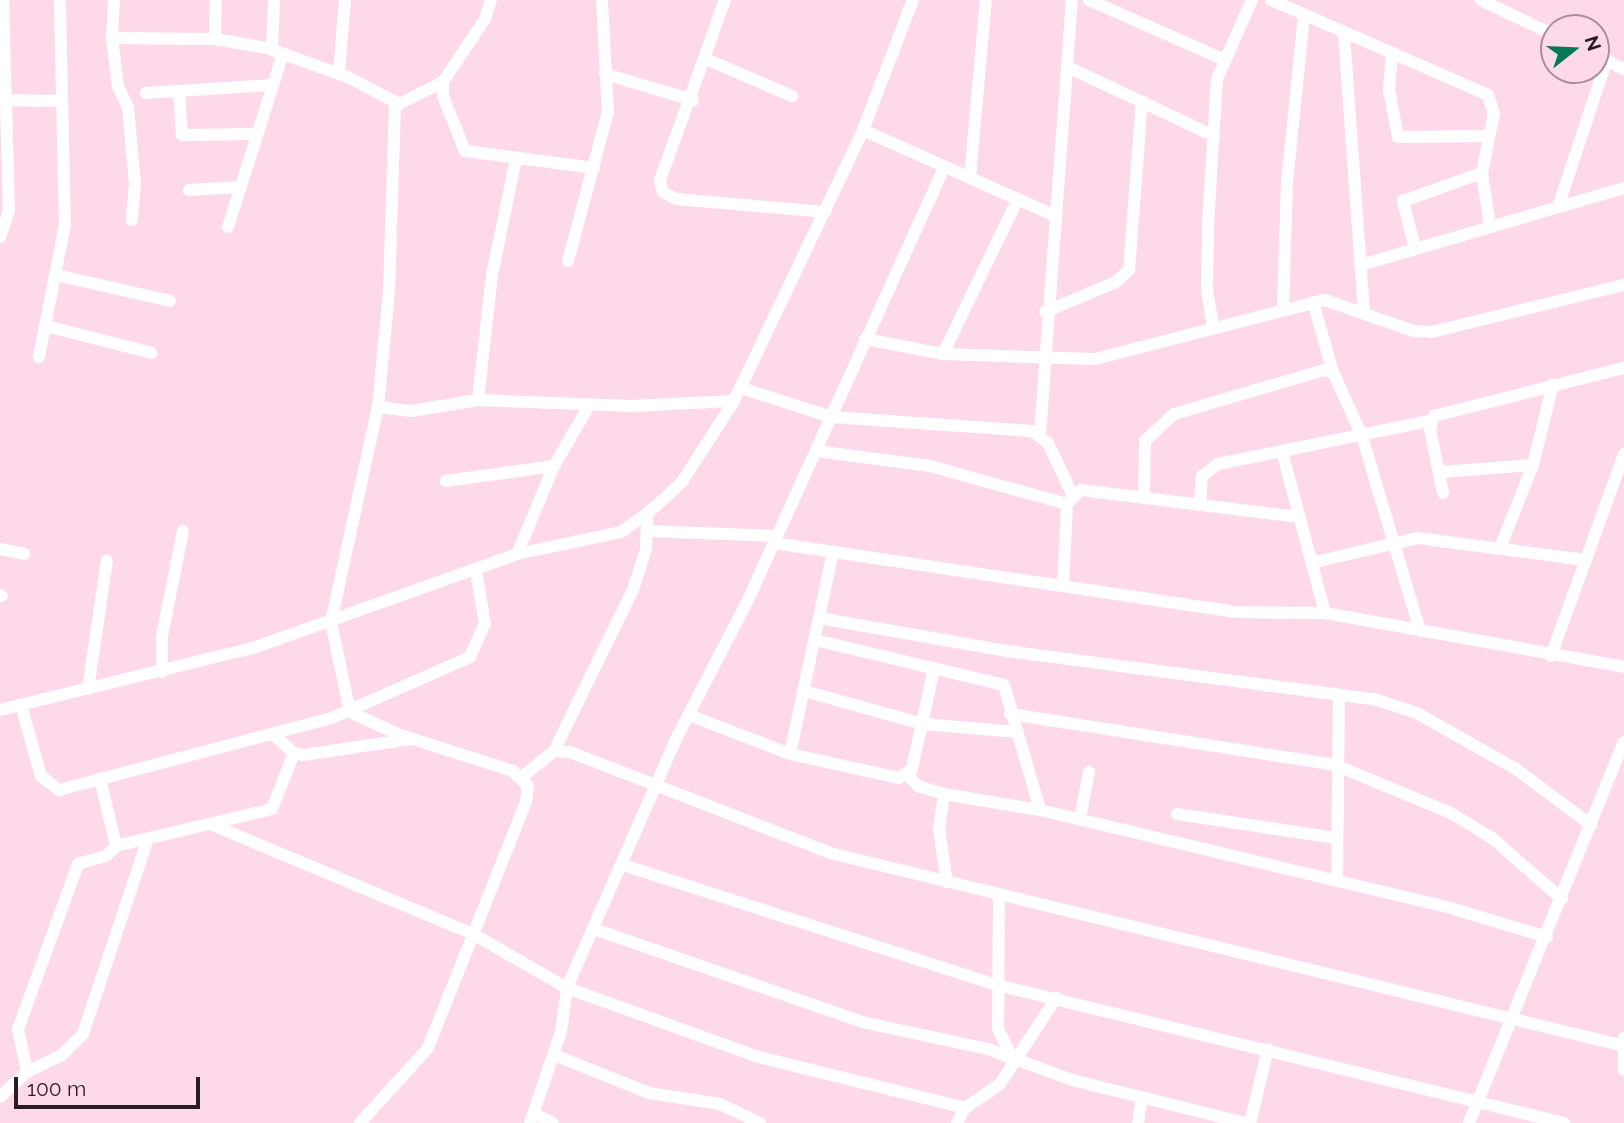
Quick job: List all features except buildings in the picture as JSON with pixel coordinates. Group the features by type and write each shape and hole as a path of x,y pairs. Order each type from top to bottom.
{"street":[{"path":"0,237 9,211 2,99 3,0"},
{"path":"39,357 65,225 60,0"},
{"path":"114,0 112,38 118,86 128,107 132,220"},
{"path":"215,39 216,0"},
{"path":"228,226 273,85 277,52 274,0"},
{"path":"339,74 345,0"},
{"path":"395,103 443,82 485,19 491,0"},
{"path":"568,261 608,112 602,0"},
{"path":"725,0 693,100 660,181 663,192 676,199 825,212"},
{"path":"0,710 162,672 331,622 517,555 621,532 647,514 682,482 741,388 863,130 914,0"},
{"path":"970,178 986,0"},
{"path":"1063,586 1069,499 1040,435 1045,312 1070,68 1072,0"},
{"path":"1089,0 1223,59"},
{"path":"1213,327 1207,290 1214,136 1223,59 1252,0"},
{"path":"1271,0 1392,55 1488,94 1494,113 1487,135 1482,173 1490,226"},
{"path":"1481,0 1540,28"},
{"path":"1283,310 1287,183 1304,16"},
{"path":"1344,33 1364,314"},
{"path":"112,38 215,39 277,52 339,74 395,103"},
{"path":"1392,55 1389,90 1398,137 1487,135"},
{"path":"706,60 792,96"},
{"path":"1070,68 1214,136"},
{"path":"605,75 693,100"},
{"path":"443,82 443,96 465,151 594,168"},
{"path":"1558,206 1593,84"},
{"path":"146,93 273,85"},
{"path":"179,91 182,135 257,134"},
{"path":"2,99 62,101"},
{"path":"1045,312 1116,282 1129,270 1142,102"},
{"path":"350,712 331,622 377,407 389,291 395,103"},
{"path":"863,130 1055,216"},
{"path":"478,400 492,275 516,159"},
{"path":"553,1123 533,1119 554,1055 567,988 658,790 689,715 776,540 944,168"},
{"path":"1415,248 1403,201 1482,173"},
{"path":"189,190 241,187"},
{"path":"1361,265 1624,188"},
{"path":"943,354 1017,199"},
{"path":"56,275 170,302"},
{"path":"865,340 943,354 1095,359 1325,300 1364,314 1432,332 1624,285"},
{"path":"1313,302 1333,372 1362,436 1420,631"},
{"path":"46,326 152,354"},
{"path":"1200,504 1206,470 1282,451 1430,421 1443,412 1624,368"},
{"path":"1144,497 1145,441 1174,414 1324,370 1333,372"},
{"path":"1500,548 1533,465 1553,384"},
{"path":"741,388 832,417 1040,435"},
{"path":"377,407 411,411 478,400 590,404 734,401"},
{"path":"517,555 554,466 590,404"},
{"path":"1430,421 1443,493"},
{"path":"816,451 930,466 1069,499 1091,489 1298,517"},
{"path":"1282,451 1325,613"},
{"path":"1551,656 1624,454"},
{"path":"1441,472 1533,465"},
{"path":"446,481 554,466"},
{"path":"522,777 554,751 632,590 646,531 647,514"},
{"path":"162,672 162,636 183,531"},
{"path":"646,531 776,540 833,552 1234,612 1325,613 1551,656 1624,667"},
{"path":"1311,563 1418,538 1586,559"},
{"path":"0,549 25,554"},
{"path":"790,754 833,552"},
{"path":"88,689 107,560"},
{"path":"21,705 49,786 60,790 350,712 470,657 485,624 476,571"},
{"path":"819,618 1007,651 1377,700 1417,713 1516,769 1591,825"},
{"path":"815,640 1004,685 1010,714 1040,810"},
{"path":"908,775 923,724 934,669"},
{"path":"804,691 923,724 1017,732"},
{"path":"1337,880 1335,765 1339,697"},
{"path":"350,712 411,739 522,777"},
{"path":"1010,714 1335,765 1451,813 1492,838 1562,899"},
{"path":"689,715 790,754 899,778 908,775"},
{"path":"274,734 294,753"},
{"path":"294,753 411,739"},
{"path":"1469,1123 1508,1017 1547,937 1624,742"},
{"path":"554,751 570,752 658,790 830,853 1623,1043 1624,1070"},
{"path":"27,1072 18,1029 78,864 106,856 116,846 272,809 294,753"},
{"path":"1080,819 1088,772"},
{"path":"908,775 918,786 944,794 1080,819 1337,880 1547,937"},
{"path":"360,1123 428,1048 526,802 522,777"},
{"path":"100,779 116,846"},
{"path":"944,794 939,829 947,882"},
{"path":"1177,814 1335,838"},
{"path":"211,824 473,934 567,988 759,1057 965,1108"},
{"path":"0,1097 27,1072 62,1055 83,1034 148,839"},
{"path":"623,866 997,985 1564,1123"},
{"path":"999,895 998,1029 1013,1058"},
{"path":"594,929 808,1006 1013,1058 1142,1098 1248,1123 1268,1049"},
{"path":"957,1123 965,1108 1000,1084 1013,1058 1056,998"},
{"path":"554,1055 649,1093 720,1104 760,1123"},
{"path":"1138,1123 1142,1098"}]}
